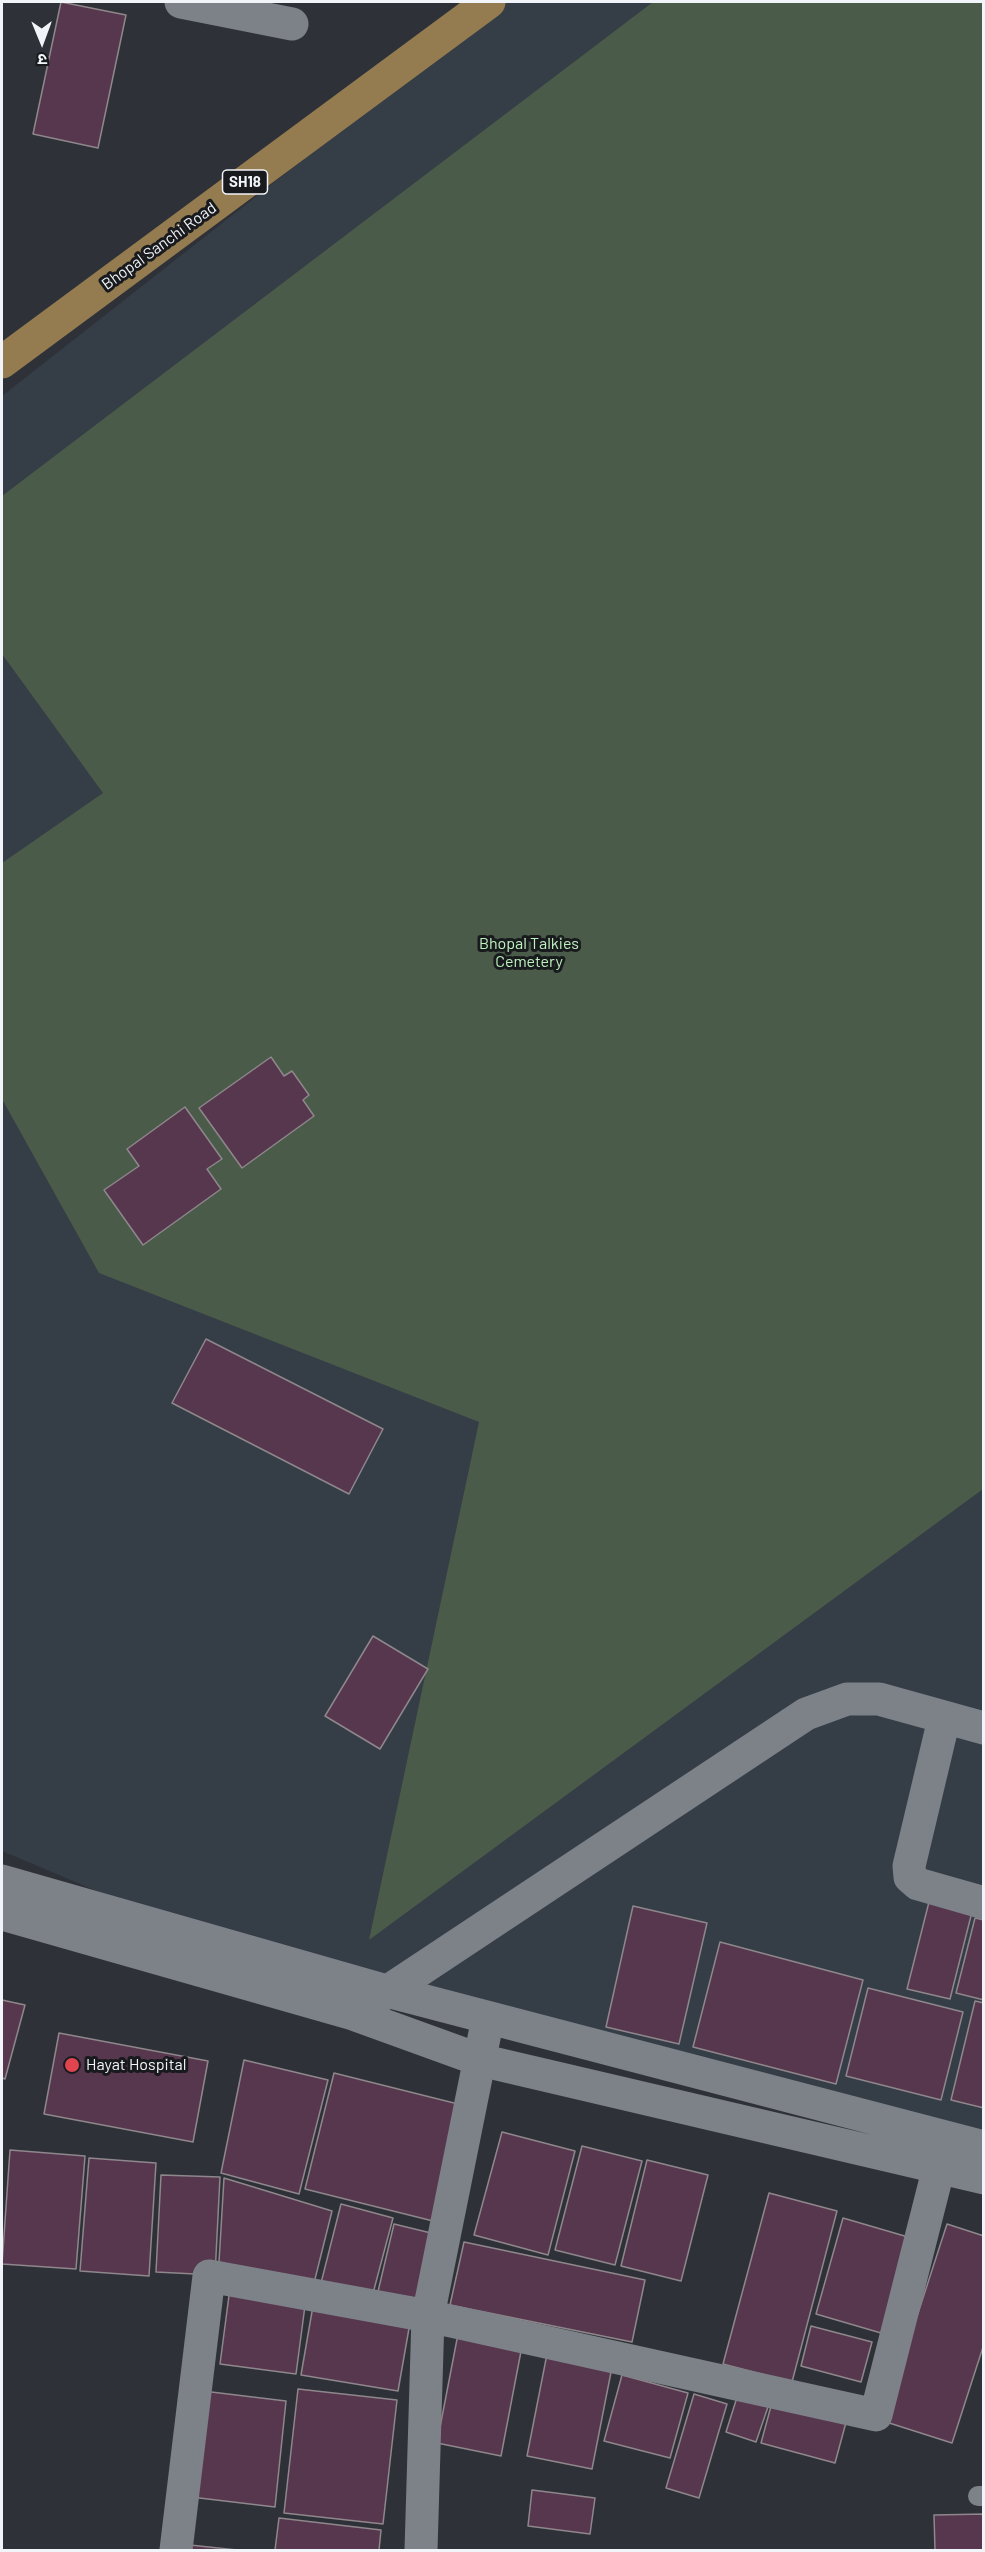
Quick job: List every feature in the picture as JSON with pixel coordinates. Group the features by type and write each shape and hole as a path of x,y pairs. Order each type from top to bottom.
{"main road":[{"name":"Bhopal Sanchi Road","path":"2,362 489,2"}],"street":[{"path":"181,2 292,24"},
{"path":"354,2014 806,1714 847,1699 879,1699 944,1719 984,1728"},
{"path":"944,1719 909,1866 910,1876 918,1884 984,1903"},
{"path":"2,1881 242,1966 354,2014 480,2060 984,2178"},
{"path":"2,1914 242,1966 387,1991 984,2147"},
{"path":"421,2550 428,2316 488,2018"},
{"path":"176,2550 209,2276 428,2316 876,2415 939,2167"}],"shaded area":[{"name":"Bhopal Talkies Cemetery","path":"504,2 983,2 983,2141 362,2003 2,1851 2,396"}],"green space":[{"name":"Bhopal Talkies Cemetery","path":"653,2 983,2 983,1489 369,1940 479,1422 99,1273 2,1099 2,863 103,793 2,654 2,496"}],"building":[{"path":"61,2 126,15 98,148 33,134"},
{"path":"271,1057 284,1076 292,1071 309,1095 303,1100 314,1116 242,1168 199,1108"},
{"path":"185,1107 222,1159 207,1169 221,1189 143,1245 104,1190 139,1166 127,1149"},
{"path":"206,1339 383,1429 349,1494 172,1403"},
{"path":"373,1636 428,1669 380,1749 325,1716"},
{"path":"930,1898 973,1908 950,1999 907,1989"},
{"path":"633,1906 707,1923 679,2044 606,2027"},
{"path":"975,1918 984,1920 984,2000 956,1993"},
{"path":"720,1942 863,1980 836,2084 693,2047"},
{"path":"868,1988 963,2012 941,2100 846,2076"},
{"path":"2,2000 25,2005 5,2079 2,2078"},
{"path":"975,2001 984,2003 984,2108 951,2100"},
{"path":"59,2033 208,2061 193,2142 44,2114"},
{"path":"244,2060 328,2080 299,2194 221,2173"},
{"path":"334,2073 462,2105 433,2221 305,2189"},
{"path":"502,2132 575,2151 548,2255 474,2235"},
{"path":"582,2146 642,2161 615,2265 555,2250"},
{"path":"10,2150 85,2156 76,2269 2,2264"},
{"path":"89,2158 156,2163 149,2276 80,2271"},
{"path":"647,2160 708,2175 681,2281 621,2266"},
{"path":"161,2175 220,2177 215,2275 156,2272"},
{"path":"224,2178 332,2211 313,2287 219,2262"},
{"path":"769,2193 837,2211 792,2382 723,2364"},
{"path":"341,2204 393,2218 372,2297 321,2283"},
{"path":"843,2218 908,2237 881,2333 816,2314"},
{"path":"394,2224 431,2233 414,2308 376,2300"},
{"path":"947,2224 984,2236 984,2344 952,2443 883,2421"},
{"path":"464,2242 645,2280 632,2342 450,2305"},
{"path":"230,2288 306,2298 296,2374 220,2364"},
{"path":"314,2300 411,2317 398,2391 301,2375"},
{"path":"811,2326 872,2342 861,2382 801,2366"},
{"path":"458,2334 522,2346 501,2456 437,2443"},
{"path":"547,2354 612,2367 592,2469 527,2456"},
{"path":"622,2375 688,2393 670,2458 604,2441"},
{"path":"298,2389 397,2400 383,2524 284,2513"},
{"path":"203,2391 286,2401 275,2507 191,2497"},
{"path":"739,2391 770,2401 756,2442 726,2432"},
{"path":"694,2394 727,2404 699,2498 666,2488"},
{"path":"774,2395 848,2415 835,2463 761,2443"},
{"path":"532,2490 595,2498 590,2534 528,2526"},
{"path":"984,2514 984,2550 935,2550 934,2515"},
{"path":"279,2518 381,2530 379,2550 275,2550"},
{"path":"190,2545 237,2550 190,2550"}],"place":[{"name":"Hayat Hospital","path":"72,2065"}]}
